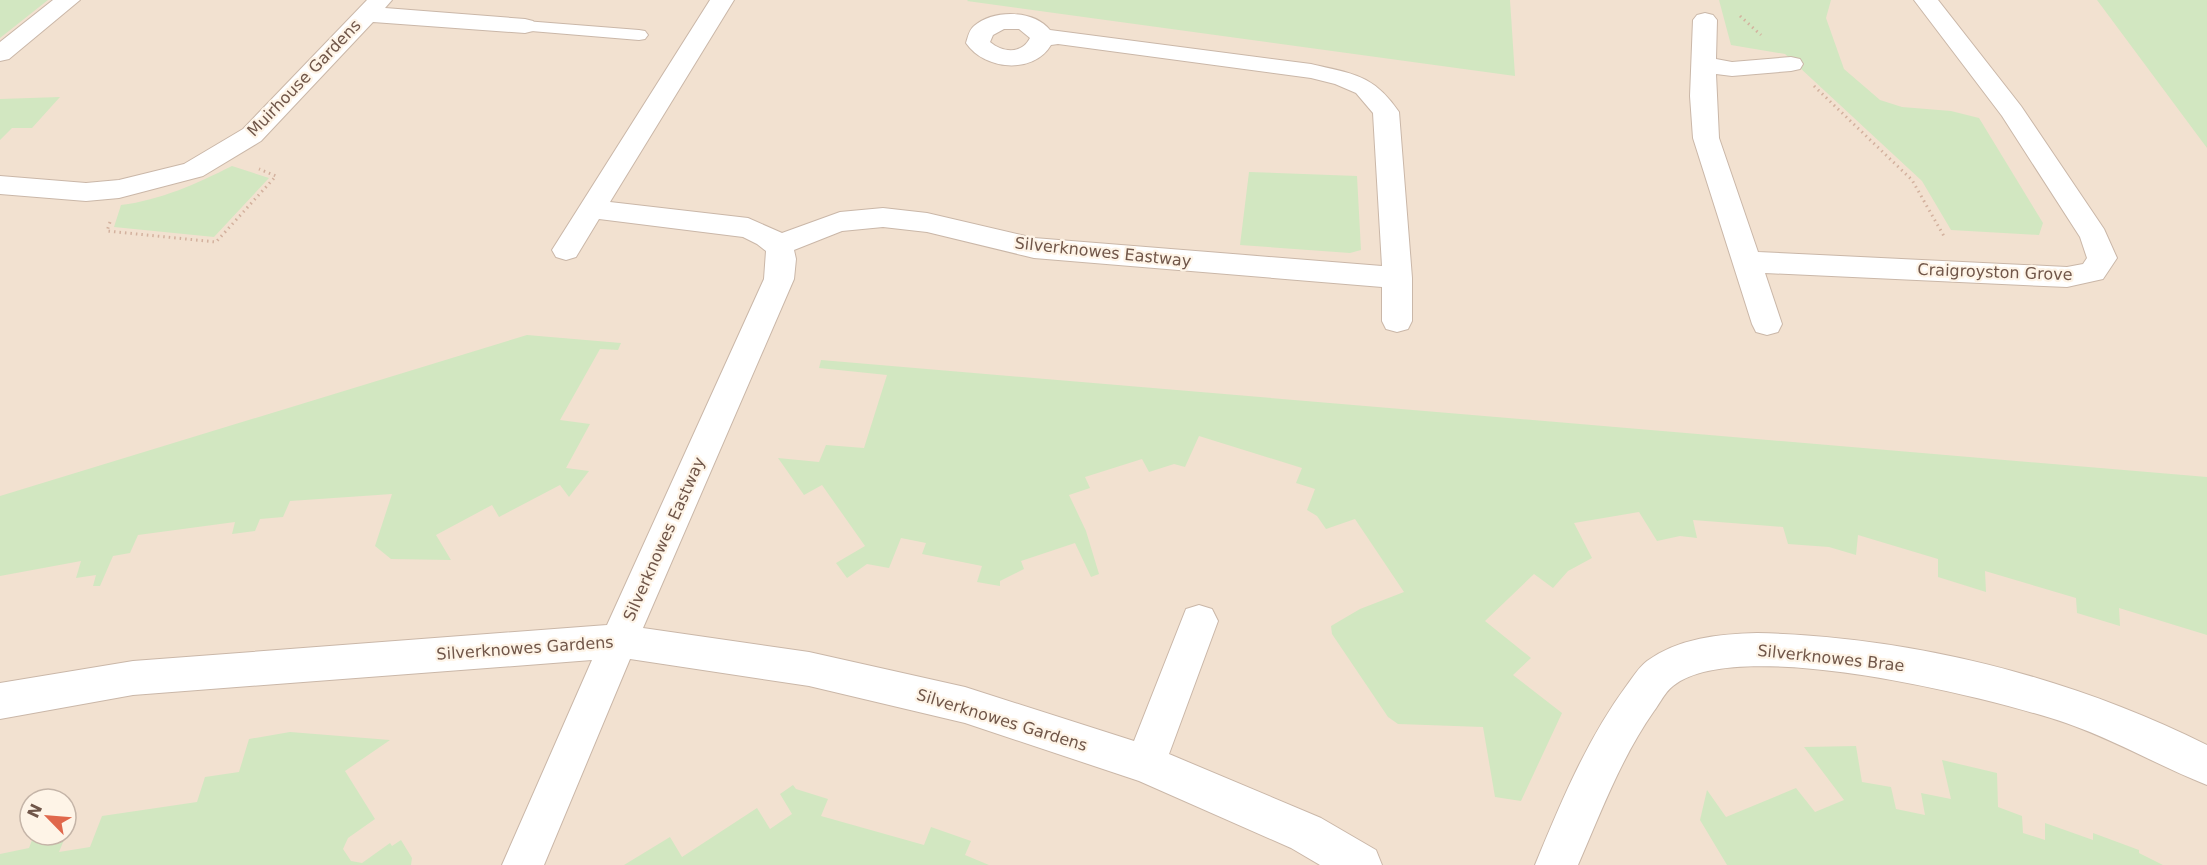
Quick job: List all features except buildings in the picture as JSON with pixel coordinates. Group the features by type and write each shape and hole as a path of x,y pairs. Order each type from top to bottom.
{"street":[{"path":"0,54 68,0"},
{"path":"566,250 723,0"},
{"name":"Craigroyston Grove","path":"1747,262 2067,277 2093,272 2102,258 2094,236 2012,112 1926,0"},
{"name":"Muirhouse Gardens","path":"0,185 86,192 119,189 193,170 252,135 373,7 525,26"},
{"path":"1705,20 1703,65 1706,138 1767,324"},
{"path":"1042,38 1058,37 1254,62 1329,75 1365,88 1386,112 1397,278 1397,321"},
{"path":"1703,65 1732,69 1791,64"},
{"path":"592,210 748,228 764,234 778,245"},
{"name":"Silverknowes Eastway","path":"523,865 779,279 783,258 778,245 824,226 852,220 898,219 935,224 1034,248 1397,278"},
{"path":"1145,764 1199,621"},
{"name":"Silverknowes Gardens","path":"0,701 133,678 619,641 809,669 954,703 1145,764 1306,833 1361,865"},
{"name":"Silverknowes Brae","path":"1556,865 1626,716 1659,674 1690,658 1740,650 1782,650 1878,660 1974,678 2052,701 2127,728 2207,766"}],"lane":[{"path":"525,26 639,35"}],"path":[{"path":"1732,8 1912,180 1965,272"},
{"path":"119,189 107,231 216,242 276,176 223,154"}],"shaded area":[{"path":"0,0 2207,0 2207,865 0,865"}],"green space":[{"path":"0,0 48,0 0,38"},
{"path":"968,0 1510,0 1515,76 967,1"},
{"path":"1719,0 1831,0 1826,18 1844,69 1880,100 1902,107 1951,111 1979,118 2043,223 2039,235 1951,230 1922,181 1785,54 1731,45"},
{"path":"2097,0 2207,0 2207,148"},
{"path":"60,97 32,128 12,128 0,140 0,99"},
{"path":"232,166 269,178 214,237 114,227 121,205 136,203 178,190"},
{"path":"1249,172 1357,176 1361,250 1350,253 1240,245"},
{"path":"527,335 621,343 618,350 600,349 560,420 590,424 566,468 589,471 569,497 560,485 499,517 492,505 436,535 451,560 391,559 375,546 392,494 290,501 283,517 260,519 255,531 232,534 235,522 138,535 130,553 113,556 100,586 93,586 96,575 76,578 81,561 0,576 0,496"},
{"path":"821,360 2207,477 2207,635 2119,608 2120,626 2077,613 2076,598 1985,571 1986,592 1938,577 1938,559 1858,535 1856,555 1829,547 1788,544 1783,527 1693,520 1697,538 1680,536 1657,541 1639,512 1574,523 1592,558 1568,571 1553,588 1534,574 1485,621 1531,658 1513,675 1562,713 1521,801 1495,797 1483,727 1398,724 1388,717 1332,634 1331,626 1360,609 1404,592 1355,519 1326,529 1317,516 1307,510 1315,489 1296,483 1302,468 1199,436 1185,467 1174,464 1149,472 1142,459 1085,477 1090,488 1069,495 1086,531 1099,574 1091,577 1075,543 1021,561 1024,569 1000,581 1000,586 977,582 982,566 922,554 926,543 901,538 889,568 867,564 847,578 836,563 865,546 822,485 804,495 778,458 819,462 826,445 864,448 887,375 819,368"},
{"path":"290,732 390,740 345,771 375,819 348,838 343,849 351,861 362,863 390,843 392,846 401,840 412,858 411,865 0,865 0,854 29,847 61,847 59,852 90,847 102,816 197,802 205,777 239,772 249,739"},
{"path":"1856,746 1862,782 1891,787 1896,809 1925,815 1921,793 1951,799 1942,760 1997,773 1998,807 2022,816 2023,833 2045,840 2045,823 2093,840 2093,833 2139,850 2139,853 2163,865 1727,865 1700,820 1707,790 1726,817 1796,788 1815,812 1844,800 1804,747"},
{"path":"793,785 796,789 828,799 821,816 924,845 931,827 971,841 965,855 989,865 624,865 670,837 682,857 757,808 770,829 792,814 780,794"}]}
